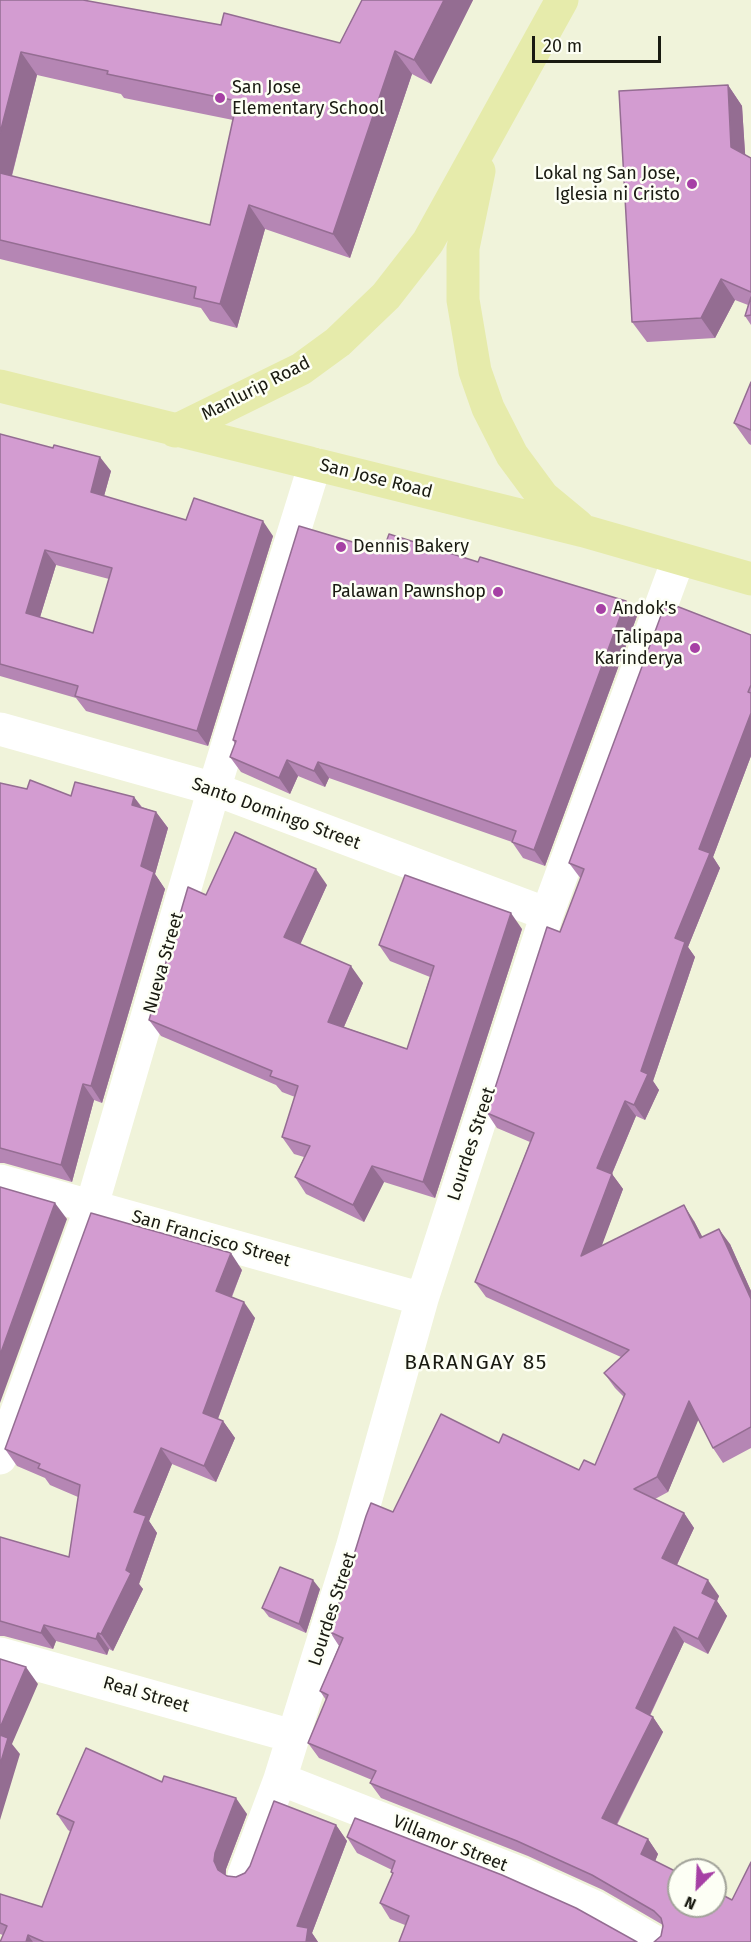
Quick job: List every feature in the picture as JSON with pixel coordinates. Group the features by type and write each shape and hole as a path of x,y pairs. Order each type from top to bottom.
{"main road":[{"name":"Manlurip Road","path":"175,431 301,369 338,342 386,296 428,242 562,0"},
{"name":"Manlurip Road","path":"484,144 463,248 463,300 475,371 488,408 512,455 543,496 584,531"},
{"name":"San Jose Road","path":"0,386 584,531 678,560 751,579"}],"street":[{"name":"Nueva Street","path":"0,1458 92,1205 214,789 315,464"},
{"name":"Lourdes Street","path":"292,1736 352,1548 422,1299 547,915 678,560"},
{"name":"Santo Domingo Street","path":"0,729 214,789 547,915"},
{"name":"San Francisco Street","path":"0,1181 422,1299"},
{"name":"Real Street","path":"0,1654 292,1736"},
{"path":"244,1875 280,1779 292,1736"},
{"name":"Villamor Street","path":"280,1779 520,1873 595,1907 655,1942"}],"building":[{"path":"0,0 83,0 221,25 224,13 340,43 362,0 444,0 414,60 395,51 333,234 249,205 220,304 194,298 196,287 0,240 0,173 210,225 237,101 107,74 108,71 21,52 0,133"},
{"name":"Lokal ng San Jose, Iglesia ni Cristo","path":"728,85 731,147 751,158 751,292 721,279 701,318 632,322 619,91"},
{"path":"751,297 751,315 745,316"},
{"path":"751,382 751,430 734,423"},
{"path":"0,434 100,457 91,492 186,520 194,498 263,521 197,731 75,696 78,686 0,664","holes":["45,550 112,568 93,633 26,613"]},
{"path":"299,526 383,551 389,534 478,562 480,557 626,601 534,850 512,842 516,831 318,762 314,771 287,760 279,778 230,757 236,741 233,740"},
{"path":"666,602 751,635 751,685 748,692 751,693 751,713 699,849 710,853 675,938 685,942 641,1071 648,1074 634,1105 625,1101 597,1168 612,1174 581,1256 684,1205 700,1238 719,1229 751,1299 751,1427 713,1448 689,1401 657,1477 634,1489 684,1513 662,1558 708,1580 702,1593 716,1600 698,1639 674,1627 636,1708 653,1717 602,1818 648,1839 641,1854 667,1867 667,1918 727,1918 727,1897 732,1900 751,1862 751,1942 654,1942 661,1936 663,1926 661,1918 654,1911 592,1875 517,1841 370,1783 376,1771 308,1743 328,1695 320,1691 343,1638 330,1632 371,1503 393,1512 441,1414 499,1443 503,1434 579,1470 584,1460 595,1465 625,1394 604,1373 629,1350 475,1282 534,1133 487,1113 547,927 560,932 584,869 569,863"},
{"path":"30,780 71,796 75,782 134,797 132,805 156,812 141,866 154,872 91,1086 83,1084 61,1165 0,1148 0,783 27,789"},
{"path":"235,832 316,869 284,937 351,966 328,1022 407,1049 434,966 379,945 405,875 511,913 423,1182 372,1166 353,1205 295,1177 310,1146 282,1137 298,1086 270,1076 272,1071 149,1020 188,887 206,895"},
{"path":"0,1187 55,1203 0,1355"},
{"path":"91,1213 231,1253 216,1291 244,1302 203,1413 223,1421 204,1466 161,1448 134,1512 146,1516 126,1570 131,1573 101,1634 98,1633 96,1639 44,1625 41,1633 0,1621 0,1537 69,1557 80,1485 38,1468 40,1464 5,1449"},
{"path":"280,1567 313,1580 299,1624 262,1608"},
{"path":"0,1659 26,1667 0,1728"},
{"path":"0,1735 8,1738 0,1765"},
{"path":"86,1748 162,1782 164,1776 236,1798 214,1861 218,1870 227,1876 236,1877 245,1873 250,1866 274,1801 336,1825 297,1926 308,1928 306,1942 44,1942 28,1935 26,1942 0,1942 7,1926 0,1923 0,1894 42,1907 74,1822 57,1814"},
{"path":"355,1818 502,1875 576,1908 637,1942 399,1942 409,1916 380,1903 393,1873 391,1872 395,1861 347,1837"}],"place":[{"name":"San Jose Elementary School","path":"220,98"},
{"name":"Lokal ng San Jose, Iglesia ni Cristo","path":"692,184"},
{"name":"Dennis Bakery","path":"341,547"},
{"name":"Palawan Pawnshop","path":"498,592"},
{"name":"Andok's","path":"601,609"},
{"name":"Talipapa Karinderya","path":"695,648"}],"district":[{"name":"BARANGAY 85","path":"476,1363"}]}
